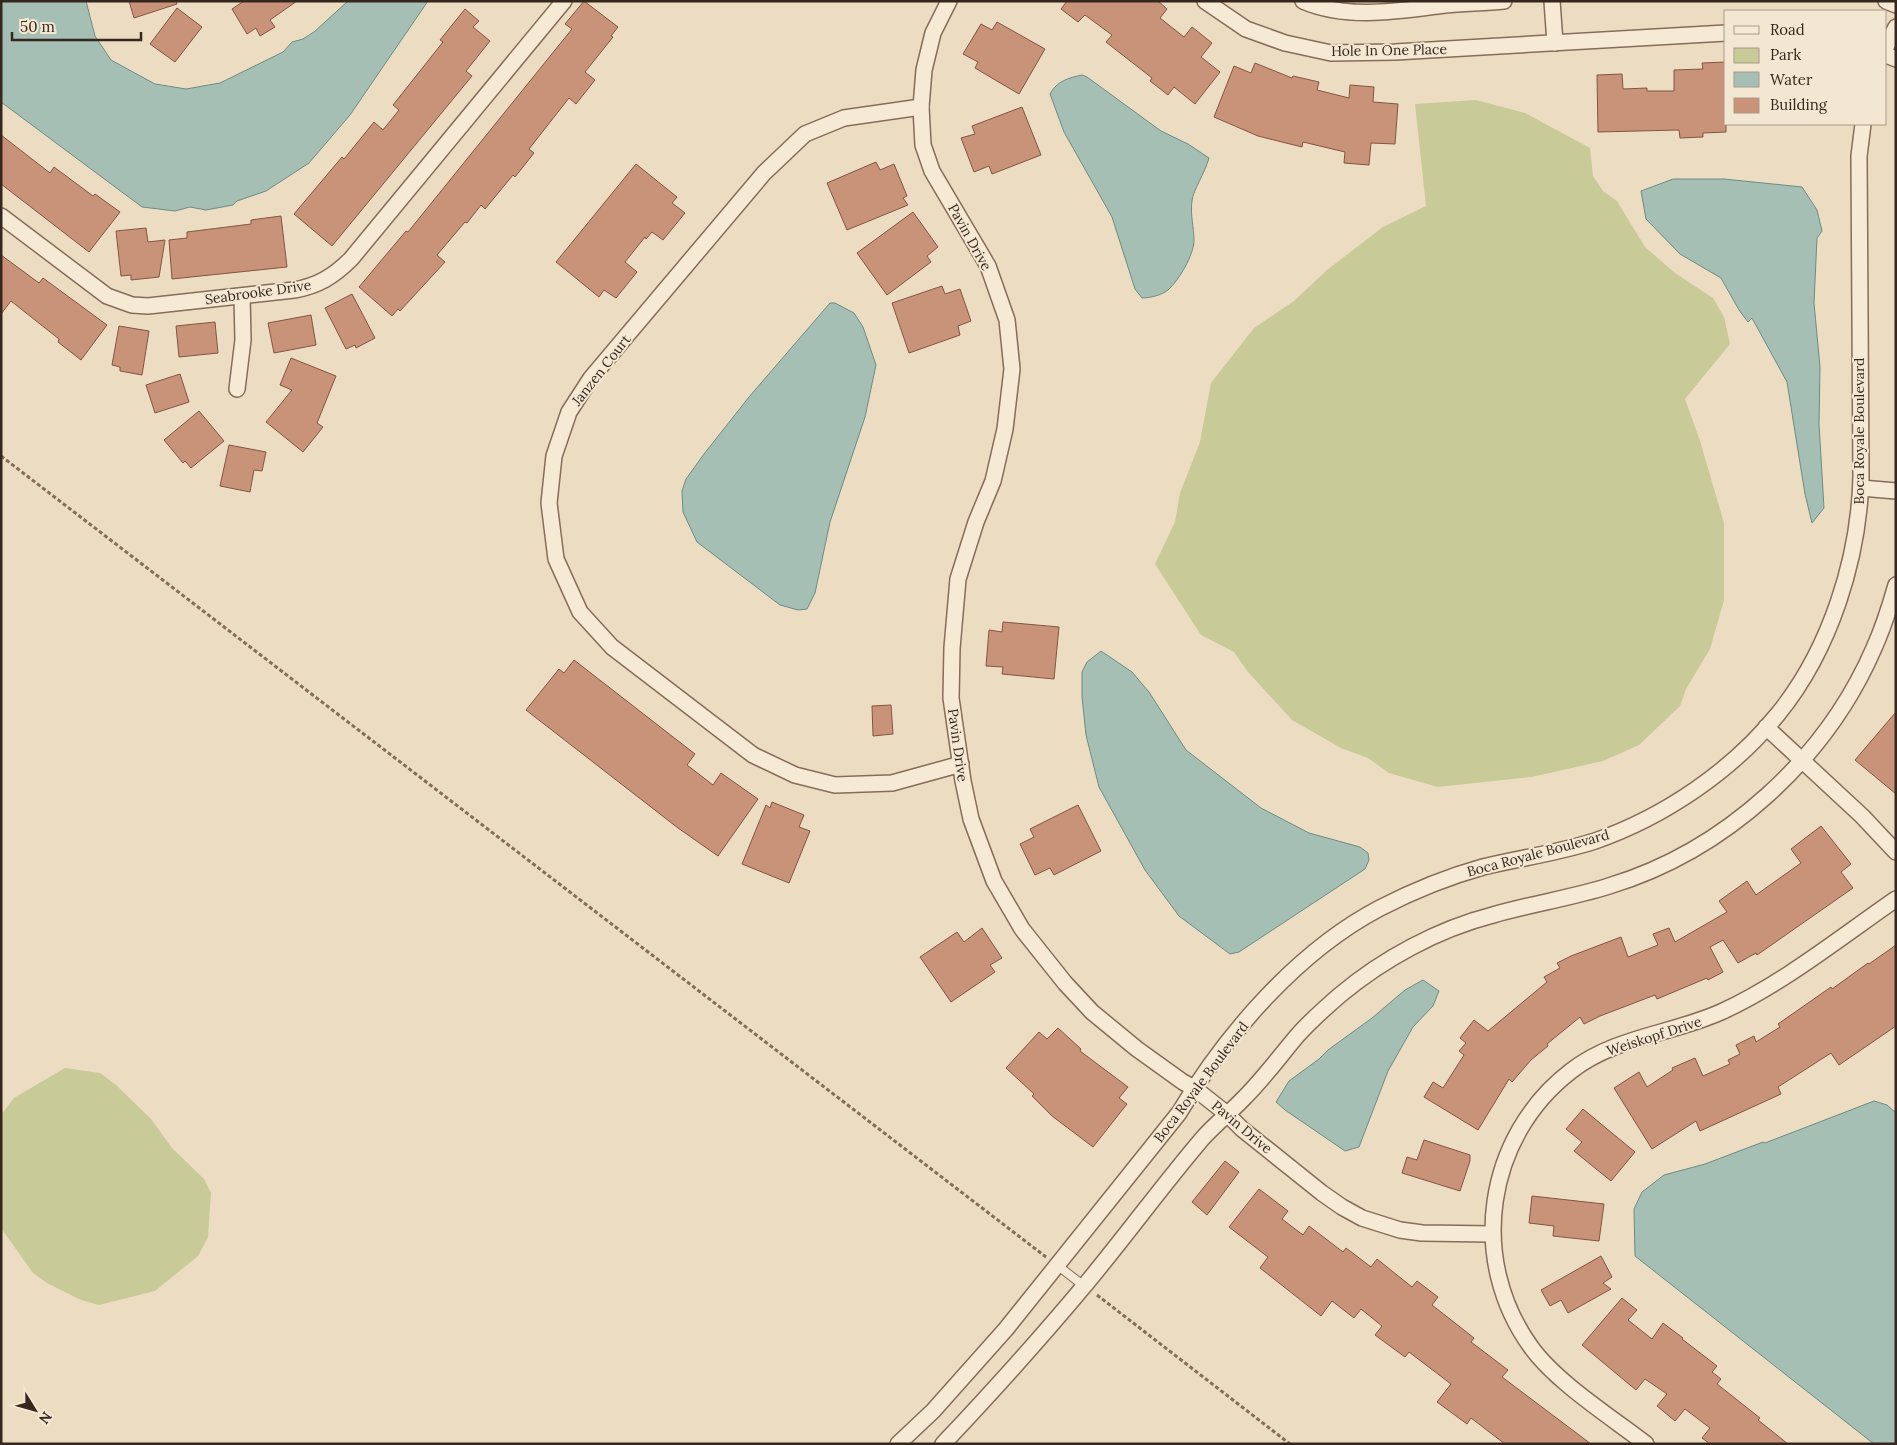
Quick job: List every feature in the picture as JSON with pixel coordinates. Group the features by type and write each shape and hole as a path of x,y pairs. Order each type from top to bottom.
{"street":[{"name":"Seabrooke Drive","path":"1,216 99,291 118,302 132,305 148,306 304,288 328,279 351,260 564,1"},
{"name":"Pavin Drive","path":"949,1 933,33 924,70 921,107 923,145 932,171 988,266 1007,320 1012,369 1005,429 993,480 976,522 958,579 952,648 951,698 961,764 971,819 990,872 1022,930 1064,983 1092,1012 1137,1048 1194,1088 1322,1193 1362,1218 1382,1225 1422,1233 1492,1234"},
{"name":"Hole In One Place","path":"1205,1 1246,29 1285,43 1331,53 1395,52 1724,33"},
{"path":"1303,1 1314,6 1353,12 1399,12 1447,5 1504,1"},
{"path":"1552,1 1555,43"},
{"path":"1886,1 1896,5"},
{"path":"1887,45 1896,27"},
{"name":"Janzen Court","path":"921,107 844,118 805,134 764,173 591,378 569,412 554,456 549,502 556,559 580,612 612,647 752,755 795,774 835,785 892,783 961,764"},
{"name":"Boca Royale Boulevard","path":"898,1444 946,1396 1006,1329 1179,1113 1194,1088 1250,1017 1311,955 1353,924 1422,888 1458,874 1571,848 1622,830 1679,800 1709,780 1731,762 1766,727 1795,691 1809,666 1842,593 1855,544 1861,488 1858,191 1859,156 1863,125"},
{"path":"237,389 242,340 242,296"},
{"path":"1861,488 1896,491"},
{"path":"943,1444 1002,1381 1084,1286 1204,1137 1246,1096 1320,1013 1363,977 1390,959 1418,944 1491,915 1591,892 1650,871 1679,857 1733,824 1772,790 1826,730 1853,689 1875,647 1896,585"},
{"path":"1766,727 1862,816 1896,852"},
{"name":"Weiskopf Drive","path":"1646,1444 1572,1388 1532,1348 1505,1299 1496,1266 1492,1234 1495,1200 1502,1168 1512,1142 1530,1113 1550,1090 1571,1071 1597,1055 1625,1043 1690,1025 1746,1000 1896,899"}],"lane":[{"path":"1057,1265 1084,1286"}],"path":[{"path":"1,456 1057,1265"},
{"path":"1084,1286 1290,1444"}],"green space":[{"path":"1476,100 1525,113 1590,148 1593,176 1603,191 1617,201 1645,247 1675,273 1713,298 1724,317 1730,344 1685,399 1700,441 1724,523 1724,600 1710,649 1686,689 1680,706 1639,745 1603,761 1531,777 1438,787 1389,773 1368,758 1341,748 1292,720 1248,672 1234,652 1201,635 1155,564 1175,522 1180,493 1200,442 1211,383 1254,328 1294,301 1327,270 1383,227 1426,206 1415,104"},
{"path":"65,1068 100,1073 116,1085 151,1119 172,1148 204,1179 211,1193 208,1237 198,1256 155,1291 99,1305 81,1300 47,1283 33,1273 1,1228 1,1115 14,1098"}],"water":[{"path":"1,1 86,1 95,36 111,60 155,84 186,89 220,83 283,52 292,42 303,39 314,32 348,1 428,1 350,115 309,163 266,191 237,201 233,205 206,210 190,207 175,211 142,207 1,102"},
{"path":"1082,75 1161,131 1188,144 1209,158 1192,201 1191,211 1194,240 1191,253 1177,280 1168,290 1159,295 1142,298 1135,289 1112,217 1064,132 1050,94 1063,81"},
{"path":"1673,179 1724,179 1802,187 1817,210 1822,231 1817,238 1814,303 1820,367 1819,424 1824,508 1812,523 1805,494 1787,382 1752,318 1748,322 1721,278 1680,254 1646,219 1641,191"},
{"path":"830,303 835,303 854,313 863,327 876,365 865,417 830,522 815,593 807,609 798,610 780,605 697,542 683,512 682,491 686,479 704,454 749,397"},
{"path":"1101,651 1132,672 1149,692 1186,750 1261,808 1309,833 1360,847 1368,853 1369,860 1365,869 1239,952 1230,954 1179,916 1145,870 1099,787 1086,735 1082,697 1082,672 1087,662"},
{"path":"1423,980 1439,991 1433,1006 1413,1027 1388,1071 1359,1147 1345,1151 1276,1102 1289,1081 1372,1018 1405,990"},
{"path":"1874,1101 1887,1105 1896,1113 1896,1444 1874,1444 1635,1256 1634,1209 1642,1192 1664,1175 1705,1164 1763,1142 1765,1143"}],"building":[{"path":"129,1 176,1 177,4 134,18"},
{"path":"244,1 297,1 270,20 275,27 260,36 256,28 247,34 232,9"},
{"path":"584,1 618,27 611,36 613,37 585,72 595,80 576,104 569,98 529,149 534,153 515,177 513,175 485,209 481,205 467,223 465,222 437,255 445,262 400,311 398,309 392,316 359,287 406,231 408,232 572,29 565,24"},
{"path":"1067,1 1158,1 1167,9 1160,18 1184,37 1192,27 1212,43 1201,57 1220,72 1195,104 1174,87 1168,95 1150,81 1152,78 1106,42 1112,35 1085,15 1078,22 1061,9"},
{"path":"177,8 202,27 175,62 150,44"},
{"path":"465,9 479,21 473,27 490,41 466,71 472,76 332,246 294,214 342,157 344,159 374,122 383,130 399,110 393,105 443,42 440,40"},
{"path":"997,22 1045,49 1019,94 975,68 978,62 963,54 981,24 992,30"},
{"path":"1724,62 1724,125 1726,125 1726,132 1703,133 1703,137 1680,138 1679,130 1598,132 1597,75 1622,74 1623,89 1647,88 1647,91 1674,91 1674,70 1703,69 1702,63"},
{"path":"1255,63 1292,78 1293,76 1319,82 1317,90 1349,98 1350,85 1374,87 1373,102 1398,104 1395,144 1371,143 1369,165 1344,163 1345,152 1303,142 1302,147 1258,136 1214,117 1234,66 1251,73"},
{"path":"1022,107 1041,155 992,174 989,166 974,172 961,138 975,134 972,126"},
{"path":"1,135 50,173 54,167 93,196 95,194 120,212 89,252 1,184"},
{"path":"876,162 880,170 894,164 907,196 903,198 908,205 847,230 827,183"},
{"path":"636,164 677,197 672,203 685,213 663,240 652,232 646,239 645,237 625,262 637,272 616,298 604,290 599,297 556,262"},
{"path":"913,212 938,247 927,256 931,262 887,295 857,253"},
{"path":"281,216 287,267 172,279 169,240 187,238 187,232 251,224 251,220"},
{"path":"146,228 148,242 165,240 159,277 131,280 131,275 121,276 116,231"},
{"path":"1,255 39,283 43,278 107,325 81,360 58,342 59,339 11,301 1,314"},
{"path":"942,286 945,294 960,289 971,321 958,326 960,335 909,353 892,303"},
{"path":"352,294 375,338 356,348 355,345 346,349 325,308"},
{"path":"311,315 316,345 274,353 268,323"},
{"path":"215,322 218,353 179,357 176,326"},
{"path":"119,326 149,331 142,375 120,371 120,367 112,365"},
{"path":"291,358 336,376 317,423 323,427 303,452 266,422 292,390 280,385"},
{"path":"180,374 189,402 155,413 146,385"},
{"path":"199,411 224,441 191,468 185,461 183,463 164,440"},
{"path":"229,445 266,452 262,471 254,470 250,492 220,486"},
{"path":"1003,622 1059,627 1054,679 1002,674 1003,667 986,666 989,630 1002,632"},
{"path":"574,660 695,754 687,765 713,785 721,773 758,799 718,856 678,828 526,710 559,669 564,673"},
{"path":"891,705 893,734 873,736 872,706"},
{"path":"1896,712 1896,794 1855,760"},
{"path":"772,802 804,815 799,827 810,831 789,883 742,864 766,805 770,808"},
{"path":"1078,805 1101,851 1054,875 1050,868 1035,875 1020,844 1034,837 1030,829"},
{"path":"1821,826 1851,864 1841,872 1853,888 1757,955 1756,953 1738,963 1723,940 1710,947 1723,972 1708,980 1707,978 1657,999 1655,995 1584,1024 1580,1017 1547,1044 1548,1046 1531,1060 1512,1082 1509,1079 1478,1130 1424,1097 1433,1082 1443,1088 1464,1055 1459,1051 1466,1043 1460,1038 1474,1020 1488,1031 1547,982 1544,977 1560,968 1557,963 1621,937 1628,957 1658,945 1653,934 1669,928 1675,942 1727,912 1719,901 1747,881 1756,895 1801,863 1791,849"},
{"path":"982,928 1002,958 990,965 995,972 951,1002 920,957 957,932 964,942"},
{"path":"1896,945 1896,1026 1839,1065 1831,1053 1778,1087 1781,1094 1700,1131 1696,1121 1652,1149 1614,1088 1639,1072 1647,1087 1673,1070 1672,1068 1695,1058 1703,1076 1730,1064 1728,1060 1740,1054 1736,1045 1754,1036 1756,1042 1780,1027 1778,1024"},
{"path":"1058,1028 1081,1049 1080,1051 1128,1087 1119,1098 1127,1104 1093,1147 1052,1116 1032,1096 1034,1094 1006,1068 1039,1032 1047,1039"},
{"path":"1583,1109 1635,1152 1611,1181 1574,1151 1582,1142 1566,1129"},
{"path":"1424,1140 1470,1155 1470,1161 1460,1191 1402,1173 1407,1157 1417,1160"},
{"path":"1225,1161 1239,1172 1207,1215 1192,1202"},
{"path":"1259,1189 1288,1211 1282,1219 1303,1235 1309,1226 1343,1252 1346,1248 1371,1267 1377,1259 1412,1287 1417,1281 1438,1297 1432,1305 1474,1338 1471,1342 1508,1370 1502,1377 1591,1444 1505,1444 1471,1418 1467,1424 1437,1402 1451,1384 1409,1352 1405,1357 1375,1335 1382,1326 1361,1309 1354,1318 1332,1301 1321,1316 1260,1268 1268,1257 1229,1227"},
{"path":"1532,1196 1604,1204 1599,1241 1553,1236 1554,1226 1529,1223"},
{"path":"1601,1256 1612,1277 1603,1283 1611,1289 1568,1313 1561,1300 1550,1306 1541,1290"},
{"path":"1622,1298 1637,1310 1628,1320 1652,1339 1663,1323 1683,1338 1717,1366 1712,1372 1721,1379 1717,1384 1760,1418 1758,1420 1788,1444 1710,1444 1702,1438 1710,1428 1685,1409 1675,1421 1657,1406 1667,1394 1645,1379 1636,1390 1582,1345"}]}
